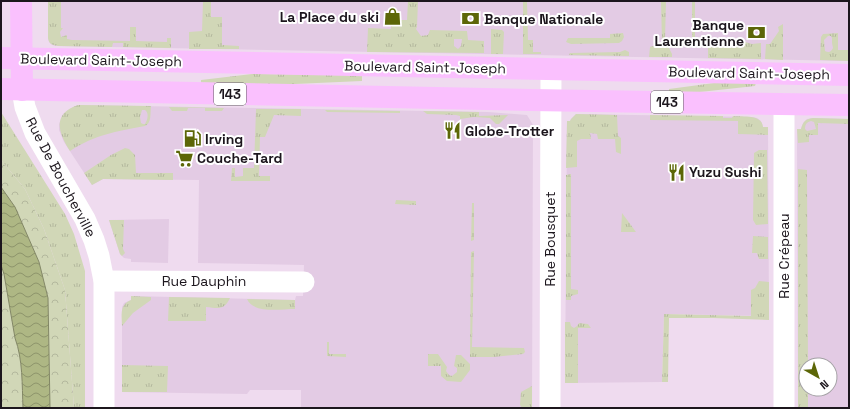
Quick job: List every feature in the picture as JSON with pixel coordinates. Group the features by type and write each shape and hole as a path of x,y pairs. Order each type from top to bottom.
{"main road":[{"path":"21,1 11,58 22,90"},
{"name":"Boulevard Saint-Joseph","path":"11,58 849,75"},
{"name":"143","path":"1,89 849,106"}],"street":[{"name":"Rue Bousquet","path":"550,69 550,408"},
{"name":"Rue De Boucherville","path":"22,90 24,107 35,133 77,204 90,231 99,256 104,281 104,408"},
{"name":"Rue Crépeau","path":"784,104 784,408"},
{"name":"Rue Dauphin","path":"104,281 304,282"}],"shaded area":[{"path":"48,1 849,1 849,61 58,46 52,45 48,38"},
{"path":"78,105 488,112 527,115 533,125 532,408 301,408 301,390 250,390 247,394 122,392 122,307 124,303 131,300 131,296 295,300 296,296 303,296 304,265 198,263 199,180 103,179 92,185 64,142 59,130 59,124 63,114"},
{"path":"576,114 752,117 761,121 763,127 768,127 769,316 664,314 662,382 565,383 567,121 570,121"},
{"path":"813,118 849,119 849,408 798,408 797,129 801,129 803,123 807,119"},
{"path":"169,219 168,263 131,262 131,259 124,258 120,254 109,220"}],"green space":[{"path":"48,1 61,1 61,28 63,28 60,32 61,37 67,35 67,39 72,40 130,41 130,27 136,27 136,41 167,42 167,38 171,38 171,48 123,47 123,43 113,43 112,47 52,45 48,38"},
{"path":"203,1 211,1 211,17 222,17 222,45 239,46 239,49 189,49 189,32 202,31"},
{"path":"408,1 418,1 416,29 421,36 428,35 430,30 467,31 468,40 484,41 484,53 367,52 368,28 391,29 392,20 407,20","holes":["454,39 462,39 461,46 458,49 454,46"]},
{"path":"523,1 527,1 528,40 533,40 533,52 541,52 541,54 523,54"},
{"path":"661,1 666,1 665,40 672,57 649,57 650,47 662,43"},
{"path":"692,1 695,1 695,45 692,47"},
{"path":"783,24 783,60 765,59 766,44 770,44 779,31 778,27"},
{"path":"491,29 502,30 504,32 503,54 491,54"},
{"path":"623,33 624,37 619,43 571,44 566,42 568,38 610,38 610,34"},
{"path":"838,33 838,50 849,50 849,61 820,60 821,37 823,34","holes":["828,36 831,36 833,48 828,52 825,51 824,40"]},
{"path":"708,40 738,40 752,44 761,43 761,59 708,58"},
{"path":"625,50 629,52 629,56 569,55 570,53 620,52"},
{"path":"252,74 362,75 362,81 272,85 201,84 201,80"},
{"path":"714,83 756,83 755,86 700,92 669,92 669,89"},
{"path":"78,105 151,106 150,120 147,125 97,137 70,151 60,130 60,124 64,113","holes":["142,110 145,110 148,114 145,124 143,124 141,123 140,117"]},
{"path":"169,107 224,108 222,111 205,111 205,108 188,108 187,111 172,111"},
{"path":"256,109 301,109 301,116 274,115 265,137 260,137 259,176 270,176 270,181 231,181 232,168 235,168 235,177 243,176 243,168 254,168"},
{"path":"325,110 400,111 400,113 327,112"},
{"path":"423,111 479,112 479,116 508,115 499,124 496,124 490,118 474,117 460,119 460,116 456,115 427,114"},
{"path":"1,112 65,214 74,234 85,271 85,408 74,408 65,290 44,229 25,189 1,160"},
{"path":"576,114 617,115 618,136 621,138 621,154 616,152 615,139 598,139 597,134 590,133 591,139 581,139 577,141 577,167 566,168 567,121 570,121"},
{"path":"650,115 723,116 723,118 732,118 733,116 751,117 759,120 763,127 768,127 768,135 738,134 738,121 650,120"},
{"path":"813,118 849,119 849,124 818,123 818,135 809,135 809,142 798,143 797,129 801,129 805,121","holes":["811,121 814,122 816,129 807,131 805,129 806,124"]},
{"path":"125,148 129,149 135,155 136,173 173,173 173,180 103,179 92,185 84,173 111,155"},
{"path":"759,150 767,150 768,224 756,225 753,220 754,153"},
{"path":"1,160 25,189 44,229 65,290 74,408 50,408 48,298 39,262 15,207 1,187"},
{"path":"798,169 807,170 808,357 798,357"},
{"path":"571,174 571,289 578,290 578,294 571,296 571,300 566,300 566,175"},
{"path":"396,200 416,201 416,205 395,204"},
{"path":"472,203 474,203 474,240 471,241"},
{"path":"622,213 636,232 621,232"},
{"path":"109,220 124,220 123,249 125,253 122,256 120,254"},
{"path":"753,236 768,237 768,259 759,259 757,253 752,253"},
{"path":"474,251 472,347 524,348 525,352 523,354 494,357 470,357 471,252"},
{"path":"1,265 4,274 15,338 18,346 22,373 23,408 1,408"},
{"path":"759,281 769,282 769,320 669,318 668,382 662,382 664,314 751,316 751,290 755,288"},
{"path":"131,296 151,297 151,300 133,313 122,326 122,311 127,302 131,300"},
{"path":"169,297 230,298 223,307 206,307 206,321 168,321"},
{"path":"247,299 295,300 295,309 261,309 250,304"},
{"path":"565,322 570,322 571,326 574,328 579,323 588,324 591,328 578,328 578,383 565,383"},
{"path":"327,342 329,342 329,354 346,354 346,357 327,356"},
{"path":"428,354 438,354 447,367 446,371 449,375 452,376 457,372 457,368 454,366 456,355 461,355 470,364 470,370 461,382 447,381 441,376 441,366 428,366"},
{"path":"122,365 168,366 167,392 122,392"},
{"path":"532,386 532,408 522,408 520,405 521,392"},
{"path":"798,397 808,397 808,408 798,408"}],"water":[{"path":"1,187 15,207 39,262 48,298 50,408 23,408 22,373 18,346 15,338 4,274 1,265"}],"place":[{"name":"La Place du ski","path":"392,17"},
{"name":"Banque Nationale","path":"471,19"},
{"name":"Banque Laurentienne","path":"757,33"},
{"name":"Globe-Trotter","path":"452,131"},
{"name":"Irving","path":"192,139"},
{"name":"Couche-Tard","path":"184,158"},
{"name":"Yuzu Sushi","path":"676,172"}]}
